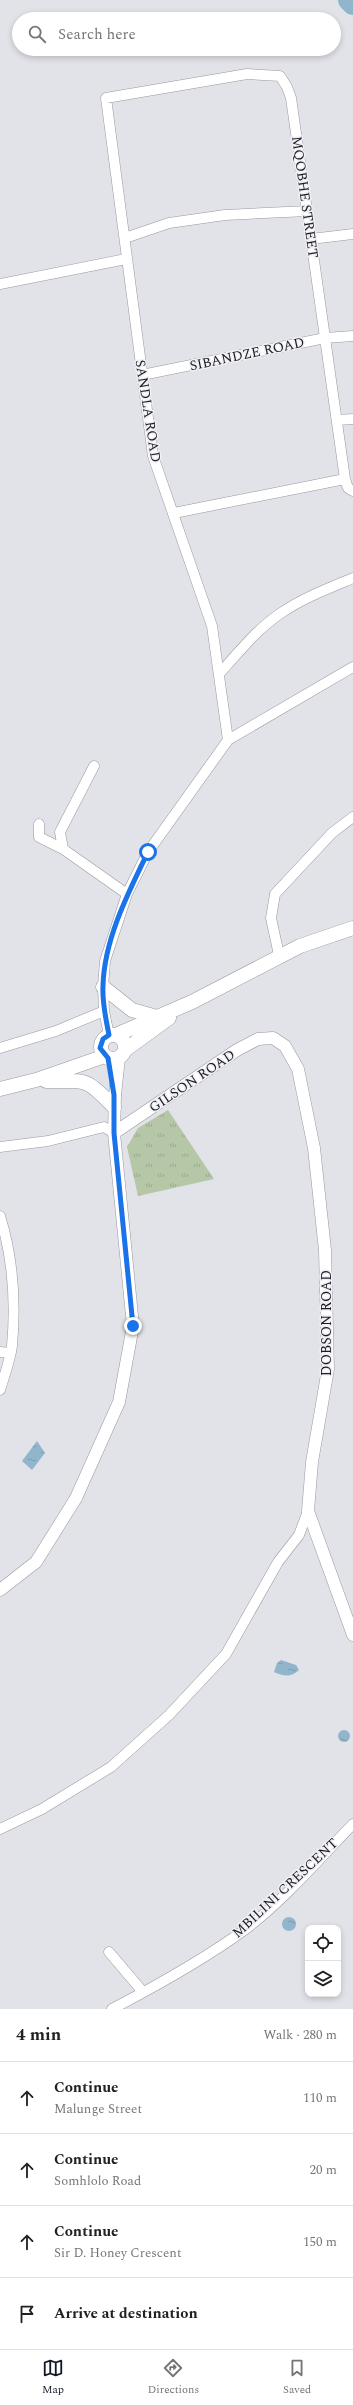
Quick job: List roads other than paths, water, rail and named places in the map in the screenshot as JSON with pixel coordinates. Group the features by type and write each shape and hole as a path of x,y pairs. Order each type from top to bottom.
{"main road":[{"path":"0,1089 50,1075 112,1048 192,1002 279,955 320,938 353,928"},
{"path":"102,987 132,1010 144,1015 157,1017"},
{"path":"112,1048 157,1017 192,1002"},
{"path":"36,1080 76,1079 93,1086 114,1101"}],"street":[{"name":"MQOBHE STREET","path":"106,98 246,74 280,76 288,87 291,98 345,479 348,488 353,492"},
{"name":"SANDLA ROAD","path":"106,98 153,456 207,607 212,626 228,740"},
{"path":"125,238 169,223 226,215 307,211"},
{"path":"311,239 353,234"},
{"path":"0,284 126,259"},
{"name":"SIBANDZE ROAD","path":"142,375 325,338 353,336"},
{"path":"337,420 353,419"},
{"path":"174,513 345,479"},
{"path":"219,674 259,631 280,613 304,599 353,578"},
{"path":"0,1590 36,1562 76,1498 119,1402 133,1326 114,1133 112,1048 104,1011 102,987 105,961 127,894 148,852 228,740 353,667"},
{"path":"63,849 60,832 94,766"},
{"path":"279,955 271,918 276,894 332,833 353,817"},
{"path":"39,824 39,837 63,849 127,894"},
{"path":"0,1048 56,1031 104,1011"},
{"name":"GILSON ROAD","path":"114,1133 237,1050 258,1039 273,1038"},
{"name":"DOBSON ROAD","path":"273,1038 285,1046 298,1069 314,1148 325,1250 328,1369 312,1462 308,1511 353,1635"},
{"path":"0,1147 48,1141 104,1127 114,1133"},
{"path":"0,1216 8,1242 14,1293 0,1390"},
{"path":"0,1829 42,1810 111,1767 169,1716 226,1654 278,1562 299,1535 308,1511"},
{"name":"MBILINI CRESCENT","path":"112,2009 204,1958 248,1927 306,1873 353,1824"},
{"path":"109,1952 143,1992"}],"water":[{"path":"37,1441 45,1453 32,1470 22,1461"},
{"path":"281,1660 296,1665 299,1670 296,1673 287,1676 274,1672 277,1663"},
{"path":"346,1730 349,1731 349,1741 342,1742 339,1741 338,1734 339,1731"},
{"path":"289,1917 294,1919 296,1924 294,1929 289,1931 284,1929 282,1924 284,1919"}],"waterway":[{"path":"349,0 353,4"}]}
